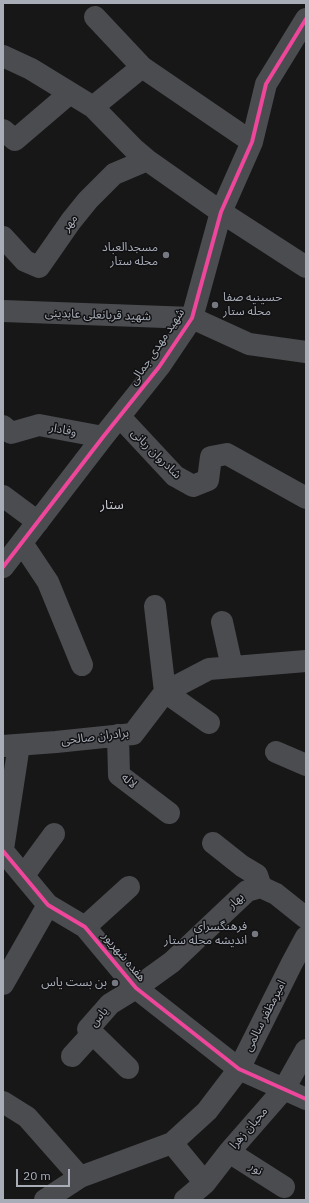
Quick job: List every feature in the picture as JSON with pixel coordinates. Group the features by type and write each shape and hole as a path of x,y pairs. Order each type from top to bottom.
{"street":[{"path":"95,17 142,67 252,142"},
{"name":"شهید مهدی جمالی","path":"3,567 102,438 159,367 192,318 221,212 252,142 266,84 306,19"},
{"path":"3,56 31,69 93,107 134,149 147,160 221,212 306,267"},
{"path":"93,107 142,67"},
{"path":"3,130 15,140 70,93"},
{"name":"مهر","path":"3,237 25,261 39,267 71,221 88,200 114,174 147,160"},
{"name":"شهید قربانعلی عابدینی","path":"3,311 192,318 248,344 306,352"},
{"name":"شادروان ربانی","path":"120,417 175,476 193,486 208,480 211,457 227,454 306,498"},
{"name":"وفادار","path":"3,426 11,432 40,425 102,438"},
{"path":"3,496 38,522"},
{"path":"22,543 48,582 82,665"},
{"path":"155,606 165,692 209,723"},
{"path":"222,622 232,667"},
{"name":"برادران صالحی","path":"11,745 134,734 165,692 208,669 306,661"},
{"name":"لاله","path":"118,735 119,775 169,813"},
{"name":"هفده شهریور","path":"11,745 3,850 48,905 85,927 136,988 239,1070 306,1099"},
{"path":"276,752 306,765"},
{"path":"24,875 54,834"},
{"path":"213,843 242,866 257,875 261,887 276,894 306,918"},
{"path":"85,927 129,887"},
{"name":"بهار","path":"136,988 172,962 247,891 261,887"},
{"path":"3,984 48,905"},
{"name":"امیرمظفر سالمی","path":"45,1200 80,1177 172,1143 207,1111 239,1070 299,968 306,937"},
{"name":"یاس","path":"128,1068 88,1029 110,1004 136,988"},
{"path":"72,1056 92,1034"},
{"name":"محبان زهرا","path":"185,1200 205,1183 229,1152 284,1089 306,1051"},
{"path":"3,1102 27,1117 80,1177"},
{"path":"172,1143 205,1183"},
{"name":"نور","path":"229,1152 284,1187"}],"cycle path":[{"path":"3,567 159,367 192,318 221,212 252,142 266,84 306,19"},
{"path":"3,851 48,905 85,927 136,988 239,1069 306,1099"}],"place":[{"name":"مسجدالعباد محله ستار","path":"166,255"},
{"name":"حسینیه صفا محله ستار","path":"215,305"},
{"name":"فرهنگسرای اندیشه محله ستار","path":"255,934"},
{"name":"بن بست یاس","path":"115,983"}],"district":[{"name":"ستار","path":"112,505"}]}
